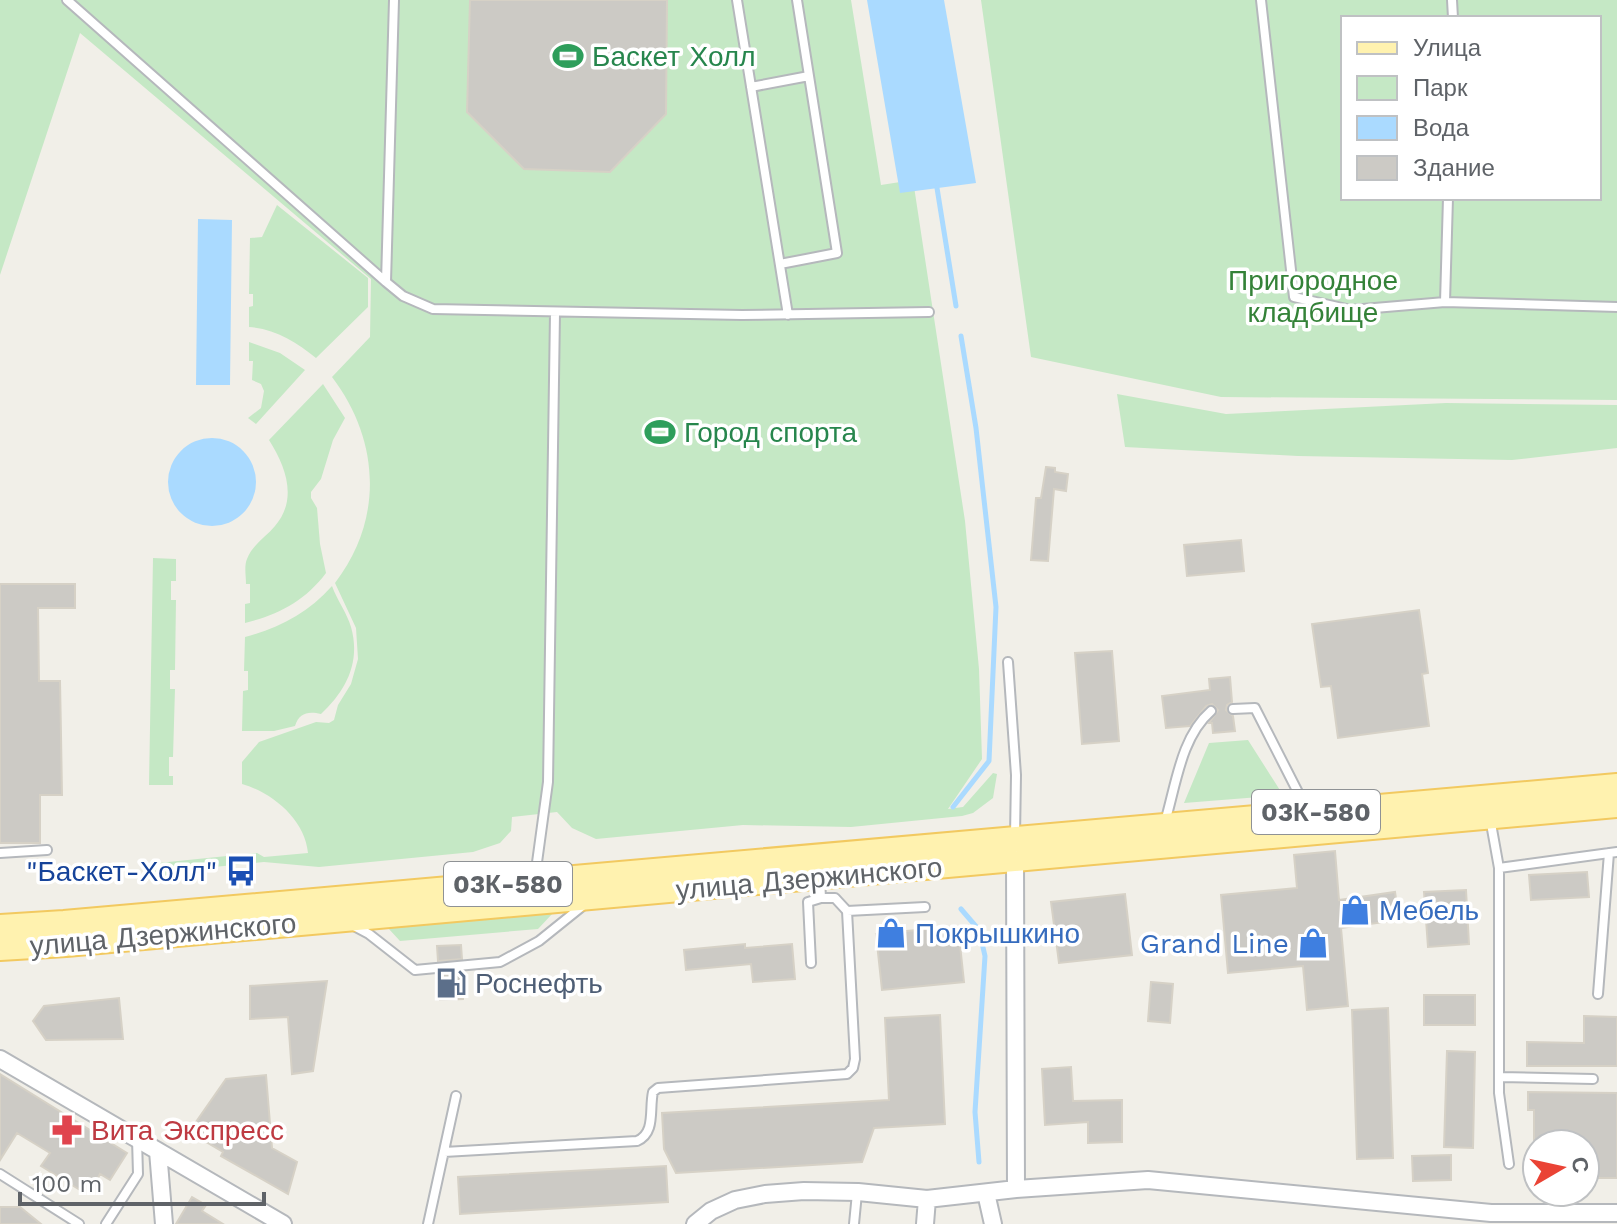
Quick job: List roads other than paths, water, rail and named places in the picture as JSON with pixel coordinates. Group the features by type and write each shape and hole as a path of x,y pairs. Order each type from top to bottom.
{"main road":[{"name":"улица Дзержинского","path":"1,932 66,944 340,919 533,892 594,897 821,887 1163,826 1617,786"},
{"name":"улица Дзержинского","path":"1,932 1617,805"}],"street":[{"path":"1015,850 1016,1189"},
{"path":"0,1059 283,1224"},
{"path":"158,1151 164,1224"},
{"path":"695,1224 711,1211 735,1200 765,1194 858,1192 927,1199 1148,1180 1490,1218 1617,1213"},
{"path":"986,1193 993,1224"},
{"path":"925,1224 927,1199"}],"lane":[{"path":"67,0 386,282 403,296 433,309 788,315 929,312"},
{"path":"386,282 394,0"},
{"path":"737,0 788,315"},
{"path":"780,264 837,253 797,0"},
{"path":"1261,0 1294,297 1351,310 1445,302 1617,307"},
{"path":"751,87 809,76"},
{"path":"1445,302 1448,200"},
{"path":"533,892 548,782 555,313"},
{"path":"1008,662 1016,775 1015,850"},
{"path":"1233,709 1255,708 1309,813"},
{"path":"1163,826 1189,742 1211,711"},
{"path":"1490,817 1499,868 1499,1077 1509,1164"},
{"path":"0,853 47,850"},
{"path":"1499,868 1613,853 1598,994"},
{"path":"444,1152 637,1141 647,1133 653,1092 658,1088 847,1074 853,1068 855,1059 847,911 821,887 808,902 811,963"},
{"path":"340,919 369,934 415,970 500,962 539,941 594,897"},
{"path":"847,911 925,907"},
{"path":"1499,1077 1593,1079"},
{"path":"428,1224 456,1096"},
{"path":"106,1224 138,1174 137,1139"},
{"path":"0,1174 79,1224"},
{"path":"854,1224 858,1192"}],"water":[{"path":"867,0 944,0 976,183 900,193"},
{"path":"198,219 232,220 230,385 196,385"},
{"path":"203,438 221,438 237,445 249,457 256,473 256,491 249,507 237,519 221,526 203,526 187,519 175,507 168,491 168,473 175,457 187,445"}],"waterway":[{"path":"937,188 956,306"},
{"path":"953,807 989,761 996,607 976,428 961,336"},
{"path":"961,909 979,930 985,956 975,1112 979,1162"}],"place":[{"name":"Баскет Холл","path":"568,56"},
{"name":"Город спорта","path":"660,432"},
{"name":"\"Баскет-Холл\"","path":"241,871"},
{"name":"Мебель","path":"1355,910"},
{"name":"Покрышкино","path":"891,933"},
{"name":"Grand Line","path":"1313,943"},
{"name":"Роснефть","path":"451,983"},
{"name":"Вита Экспресс","path":"67,1130"}],"park label":[{"name":"Пригородное кладбище","path":"1313,296"}]}
